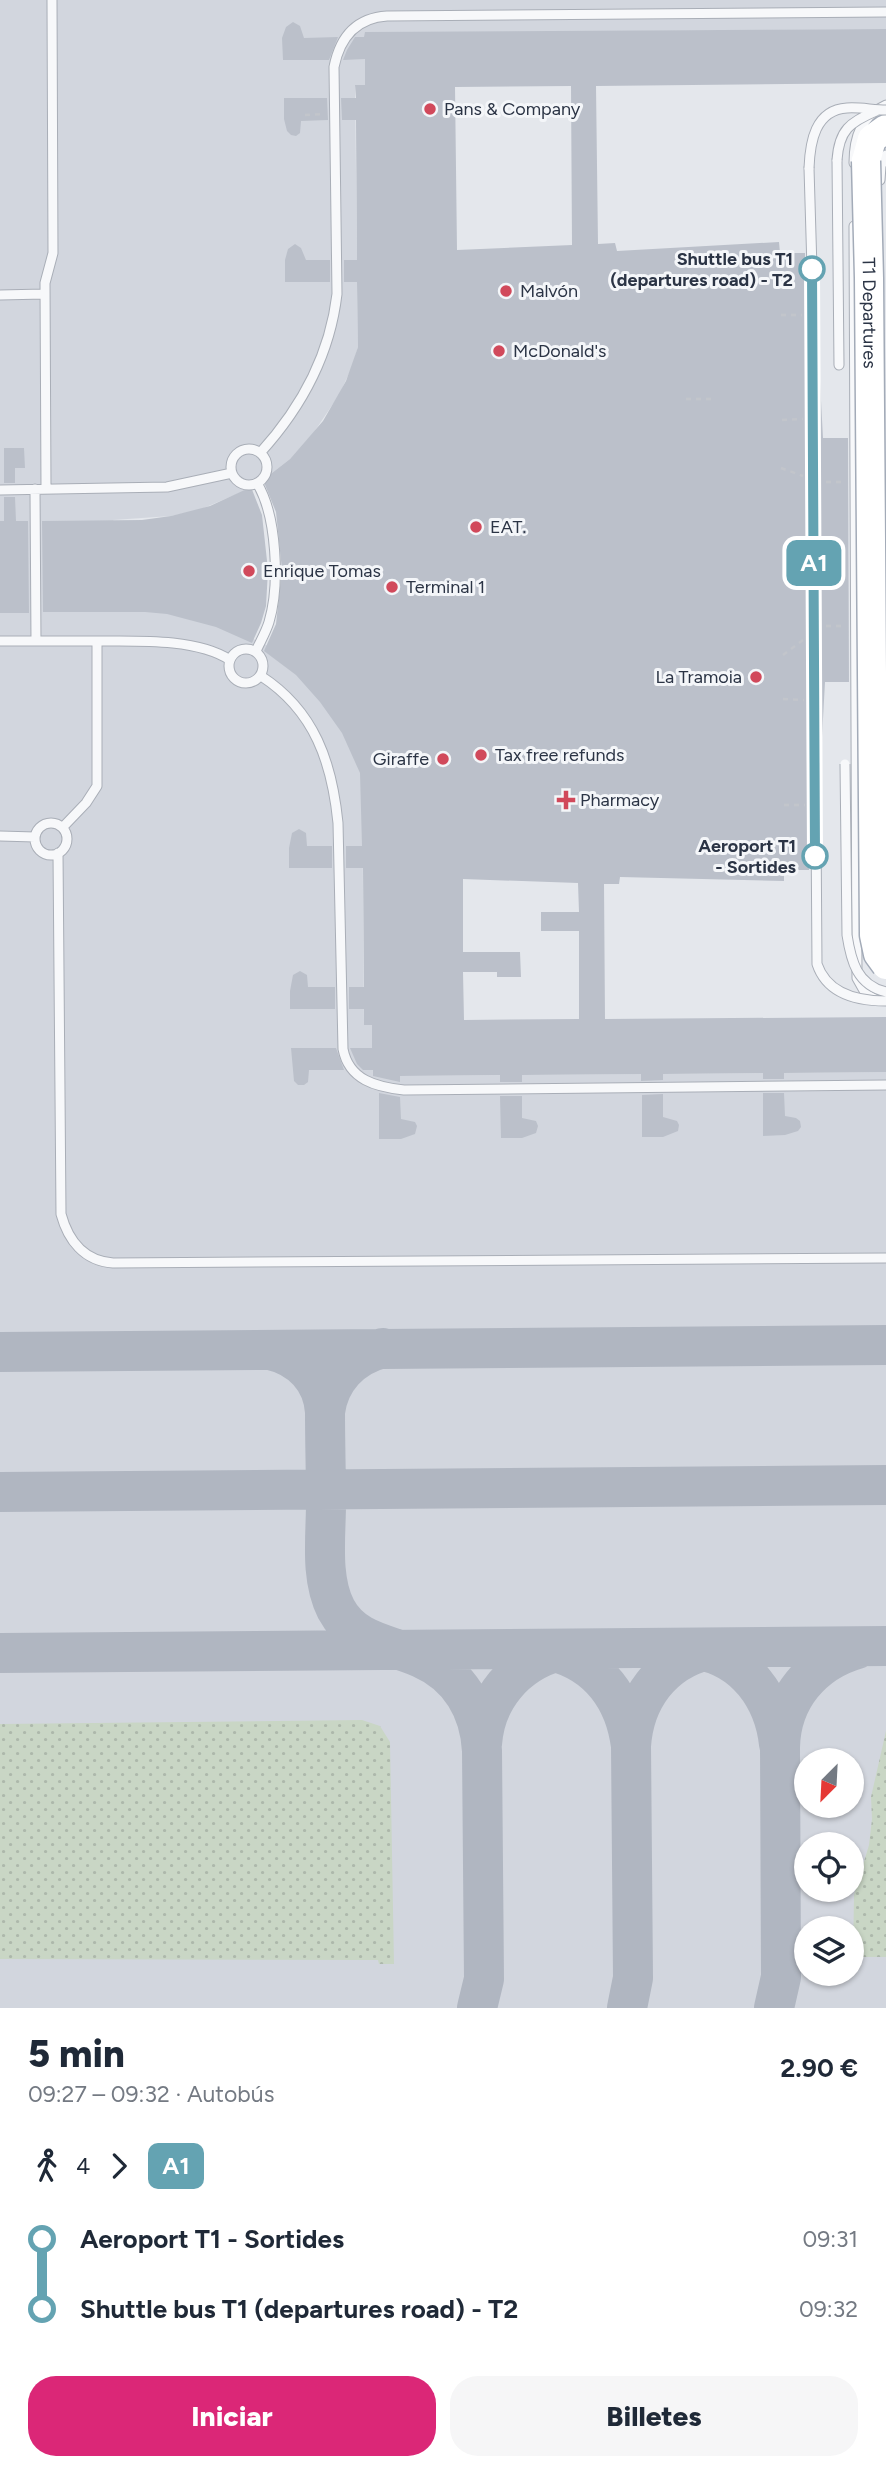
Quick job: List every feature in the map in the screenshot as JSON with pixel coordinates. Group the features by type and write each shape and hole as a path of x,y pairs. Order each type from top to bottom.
{"main road":[{"name":"T1 Departures","path":"884,113 872,139 866,161 874,935 878,954 886,966"}],"lane":[{"path":"46,489 44,294 53,253 52,0"},
{"path":"807,0 807,13"},
{"path":"260,453 292,413 309,384 323,354 335,315 334,67 341,43 365,20 387,16 886,12"},
{"path":"884,113 843,108 819,122 813,133 809,168 816,947 820,974 828,984 849,996 868,1001 886,1001"},
{"path":"854,178 854,150 858,132 867,118 884,113"},
{"path":"839,365 838,152 849,124 884,113"},
{"path":"880,184 881,166 886,155"},
{"path":"854,219 857,978 866,994 876,1000 886,1001"},
{"path":"0,295 44,294"},
{"path":"880,400 882,888 883,957 886,966"},
{"path":"248,449 260,453 267,464 267,472 257,484 247,485 238,481 232,473 232,463 239,453 248,449"},
{"path":"0,490 167,487 232,473"},
{"path":"256,651 270,621 275,566 269,512 257,484"},
{"path":"35,489 36,641"},
{"path":"0,641 161,641 195,648 230,660"},
{"path":"62,827 86,803 97,786 97,641"},
{"path":"237,651 256,651 264,667 261,676 252,682 240,682 230,673 230,660 237,651"},
{"path":"261,676 297,708 328,761 338,823 343,1049 350,1068 367,1083 404,1090 886,1085"},
{"path":"845,764 847,934 850,952 855,969 862,978 872,987 886,992"},
{"path":"58,853 47,854 35,843 39,828 44,824 55,823 62,827 67,842 58,853 61,1214 64,1227 73,1243 97,1260 113,1263 886,1258"},
{"path":"0,836 35,837"}],"path":[{"path":"781,315 811,316"},
{"path":"686,399 716,399"},
{"path":"782,420 812,419"},
{"path":"783,699 814,700"},
{"path":"784,805 815,806"}],"shaded area":[{"path":"0,0 886,0 886,29 365,33 365,85 355,86 358,347 339,395 314,432 290,459 244,491 199,510 171,516 113,520 180,604 323,672 362,758 364,1025 372,1025 373,1076 886,1072 886,2008 0,2008"}],"green space":[{"path":"362,1720 380,1726 390,1742 394,1964 379,1964 378,1960 0,1959 0,1724"},
{"path":"886,1731 886,1957 864,1957 864,1916 854,1916 854,1902 864,1902 864,1862 872,1819 871,1797"}],"building":[{"path":"293,22 300,26 304,38 338,37 329,60 283,60 282,38 286,27"},
{"name":"Terminal 1","path":"886,29 886,83 596,86 598,244 615,243 617,251 779,242 780,253 805,253 809,870 784,870 784,881 620,877 619,884 604,884 605,1019 886,1017 886,1072 784,1073 784,1079 763,1079 763,1073 663,1074 663,1080 641,1081 641,1074 522,1075 522,1082 500,1082 500,1075 400,1076 400,1082 373,1076 373,1070 363,1070 357,1064 350,1048 372,1048 372,1025 364,1025 364,1009 349,1009 349,987 364,987 363,868 346,868 346,846 362,846 360,773 342,733 320,702 296,675 264,651 276,624 282,570 276,512 263,480 290,459 323,421 346,381 358,347 357,282 344,282 344,260 357,260 356,120 342,120 341,98 356,98 355,85 365,85 365,59 343,60 355,37 364,37 365,32","holes":["571,86 572,245 457,250 455,87","463,879 578,883 579,912 541,912 541,931 579,931 579,1019 464,1020 463,972 497,972 497,977 521,977 520,952 463,952"]},
{"path":"284,98 327,98 328,120 301,121 300,133 291,135 284,119"},
{"path":"295,244 301,248 306,260 330,260 330,282 285,282 285,260 288,249"},
{"path":"820,382 823,438 848,438 849,682 825,682 822,737"},
{"path":"4,448 24,448 25,468 15,468 15,483 4,483"},
{"path":"251,487 262,515 268,570 266,606 252,643 216,627 167,614 43,612 42,521 142,520 171,516 210,506"},
{"path":"4,497 15,497 16,521 28,521 29,613 0,613 0,521 4,521"},
{"path":"299,829 306,833 307,846 332,846 332,868 289,868 292,833"},
{"path":"300,971 307,975 308,987 335,987 335,1009 290,1009 293,975"},
{"path":"291,1048 336,1048 344,1070 309,1070 308,1082 298,1085 294,1081"},
{"path":"379,1093 400,1097 401,1119 415,1122 415,1134 401,1139 379,1139"},
{"path":"763,1093 784,1093 785,1116 800,1121 801,1127 798,1131 785,1135 763,1136"},
{"path":"663,1094 663,1117 677,1121 678,1131 663,1137 642,1137 642,1095"},
{"path":"500,1096 522,1096 522,1118 536,1121 536,1133 522,1138 501,1138"}],"taxiway":[{"path":"0,1352 886,1345"},
{"path":"270,1350 291,1358 308,1372 320,1390 325,1412 331,1390 344,1371 361,1357 383,1348"},
{"path":"325,1412 325,1557 328,1584 336,1609 344,1620 363,1636 421,1658 447,1674 465,1696 477,1722 482,1751 484,1979 477,2008"},
{"path":"0,1492 886,1485"},
{"path":"0,1653 886,1646"},
{"path":"774,2008 781,1977 782,1730 793,1698 813,1673 826,1663 857,1649"},
{"path":"699,1650 730,1662 754,1683 771,1711 779,1744"},
{"path":"627,2008 633,1978 633,1729 644,1698 664,1673 691,1655 708,1650"},
{"path":"552,1651 583,1664 607,1685 623,1713 631,1746"},
{"path":"482,1744 489,1712 505,1685 529,1664 559,1651"}],"bus line":[{"name":"A1","path":"812,269 815,856"}],"place":[{"name":"Pans & Company","path":"430,109"},
{"name":"Shuttle bus T1 (departures road) - T2","path":"812,269"},
{"name":"Malvón","path":"506,291"},
{"name":"McDonald's","path":"499,351"},
{"name":"EAT.","path":"476,527"},
{"name":"Enrique Tomas","path":"249,571"},
{"name":"Terminal 1","path":"392,587"},
{"name":"La Tramoia","path":"756,677"},
{"name":"Tax free refunds","path":"481,755"},
{"name":"Giraffe","path":"443,759"},
{"name":"Pharmacy","path":"566,800"},
{"name":"Aeroport T1 - Sortides","path":"815,856"}]}
